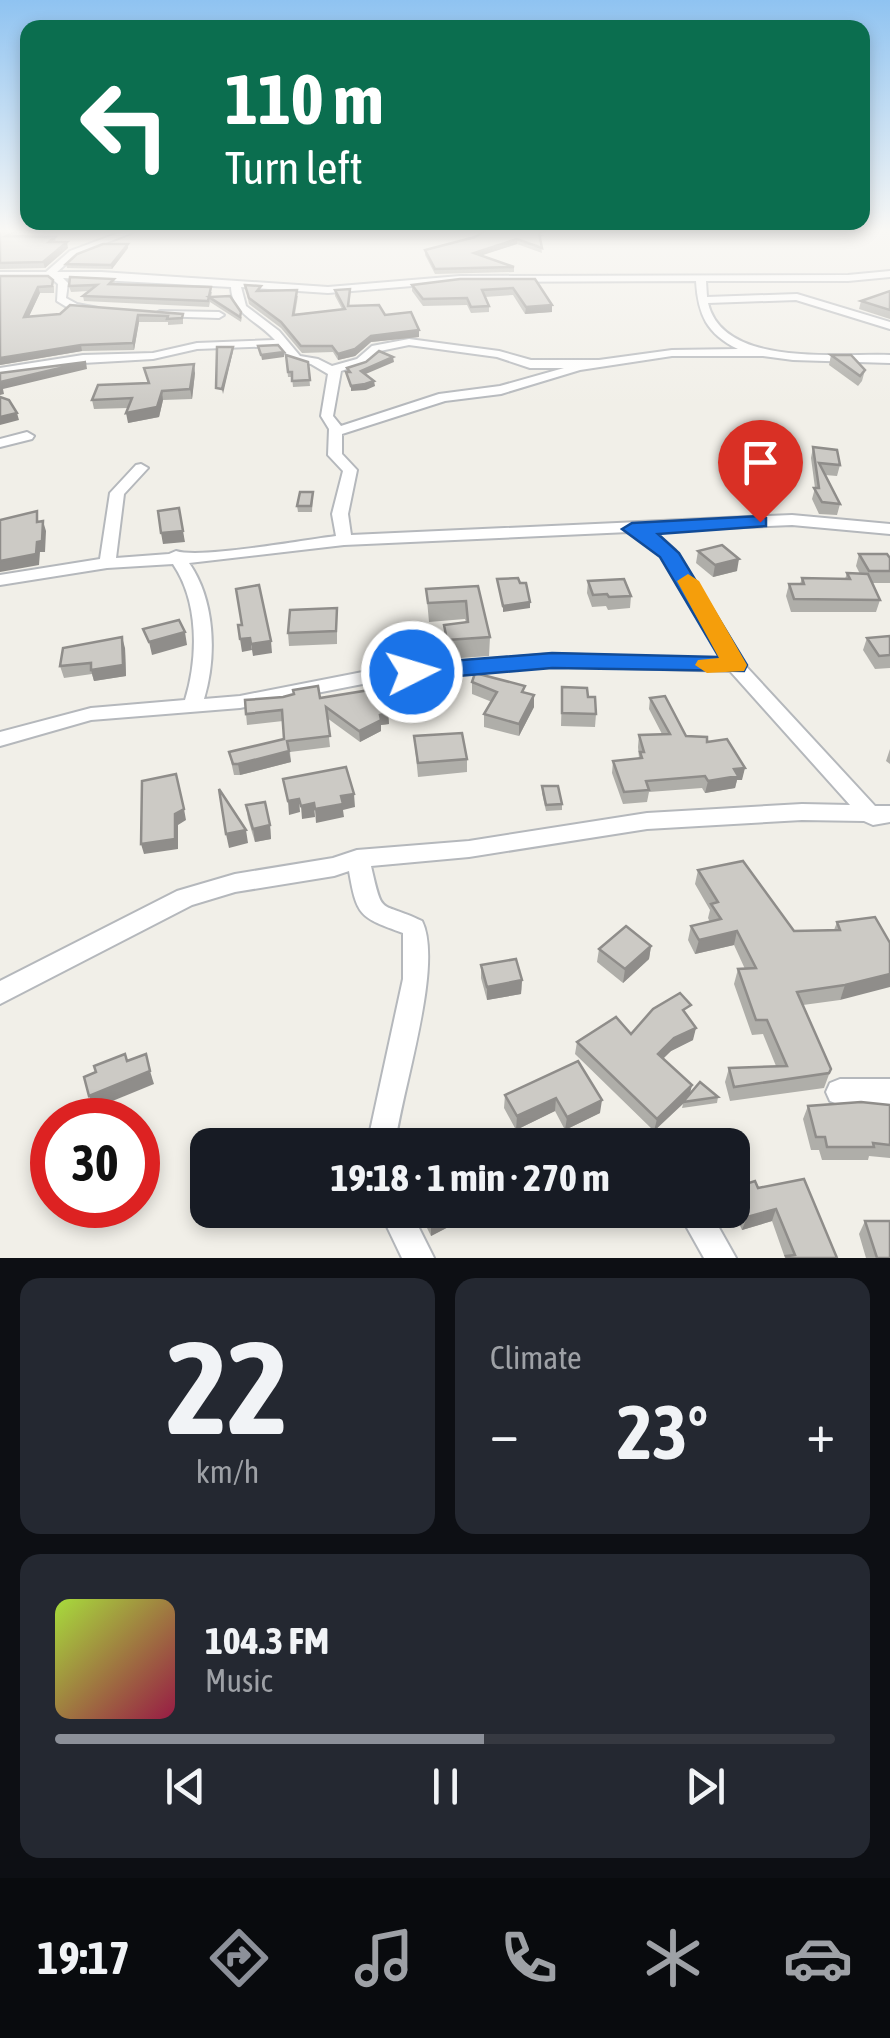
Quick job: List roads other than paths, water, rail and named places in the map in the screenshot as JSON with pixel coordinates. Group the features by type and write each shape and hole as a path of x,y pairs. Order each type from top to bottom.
{"street":[{"path":"62,288 61,299 74,307 112,311"},
{"path":"237,288 240,308 272,330 299,360 314,360 332,371"},
{"path":"293,288 358,288"},
{"path":"702,288 710,324 729,343 766,352"},
{"path":"702,300 797,296 890,326"},
{"path":"152,314 219,316"},
{"path":"332,371 360,361 376,348 410,342 490,353 530,364 601,364"},
{"path":"0,372 84,359 153,356 204,346 282,344"},
{"path":"336,432 443,397 500,390 601,364 672,353 766,352 890,360"},
{"path":"332,371 327,416 336,432 335,455 350,470 340,514 344,540"},
{"path":"0,443 27,436"},
{"path":"108,563 117,493 141,468"},
{"path":"0,580 108,563 206,557 344,540 792,520 890,529"},
{"path":"632,529 654,539 669,553 735,665 881,815"},
{"path":"176,556 199,595 200,677 192,708"},
{"path":"0,739 91,714 192,708 378,675 552,660 735,665"},
{"path":"0,992 206,890 334,867 357,858 469,849 647,821 802,812 881,815"},
{"path":"357,858 368,904 378,916 402,920 414,928 419,953 388,1088 383,1128"},
{"path":"840,1092 890,1092"},
{"path":"404,1228 420,1258"},
{"path":"703,1228 721,1258"}]}
